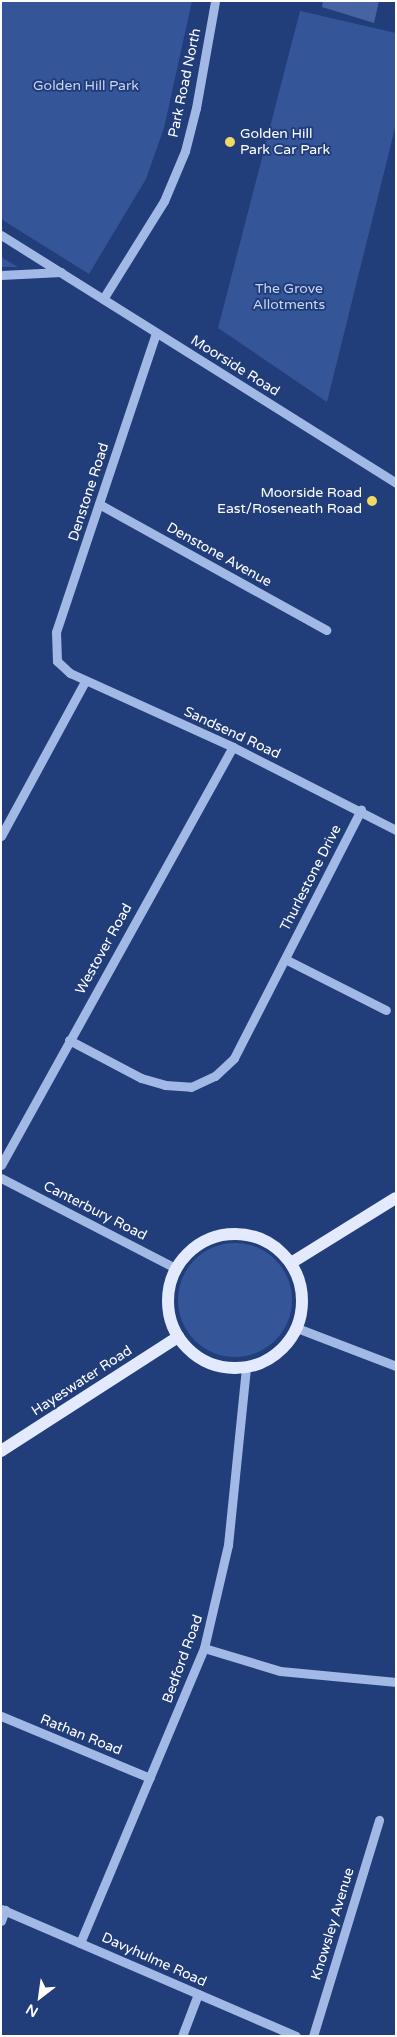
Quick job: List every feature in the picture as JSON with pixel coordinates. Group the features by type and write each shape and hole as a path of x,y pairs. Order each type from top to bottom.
{"main road":[{"path":"291,1263 396,1198"},
{"path":"243,1233 262,1238 278,1248 291,1263 300,1281 303,1305 297,1328 285,1346 273,1356 246,1367 214,1365 198,1358 178,1337 167,1305 168,1288 175,1268 189,1251 205,1240 223,1234 243,1233"},
{"name":"Hayeswater Road","path":"1,1451 178,1337"}],"street":[{"name":"Park Road North","path":"103,299 164,200 185,150 196,108 215,1"},
{"name":"Moorside Road","path":"1,235 396,482"},
{"path":"1,275 61,272"},
{"name":"Denstone Road","path":"57,661 56,632 156,333"},
{"name":"Denstone Avenue","path":"99,504 326,630"},
{"name":"Sandsend Road","path":"57,661 70,673 85,681 233,747 361,810 396,830"},
{"path":"1,836 85,681"},
{"name":"Westover Road","path":"1,1165 233,747"},
{"name":"Thurlestone Drive","path":"69,1040 141,1078 165,1085 191,1086 215,1076 234,1058 361,810"},
{"path":"285,959 386,1010"},
{"name":"Canterbury Road","path":"1,1178 175,1268"},
{"path":"297,1328 396,1366"},
{"name":"Bedford Road","path":"80,1943 204,1648 228,1545 246,1367"},
{"path":"204,1648 280,1671 396,1682"},
{"name":"Rathan Road","path":"1,1716 150,1778"},
{"name":"Knowsley Avenue","path":"313,2036 379,1820"},
{"path":"1,1921 3,1910"},
{"name":"Davyhulme Road","path":"3,1910 296,2036"},
{"path":"182,2036 198,1994"}],"green space":[{"name":"Golden Hill Park","path":"1,1 192,1 164,128 146,179 89,274 1,219"},
{"name":"The Grove Allotments","path":"300,11 396,33 396,124 327,402 218,328"},
{"path":"1,257 18,267 1,267"},
{"path":"235,1243 257,1247 267,1252 283,1268 288,1278 292,1300 288,1322 283,1332 267,1348 257,1353 235,1357 213,1353 203,1348 187,1332 182,1322 178,1300 182,1278 187,1268 203,1252 213,1247"}],"building":[{"path":"323,1 379,1 374,23 322,7"}],"place":[{"name":"Golden Hill Park Car Park","path":"230,142"},
{"name":"Moorside Road East/Roseneath Road","path":"372,501"}]}
